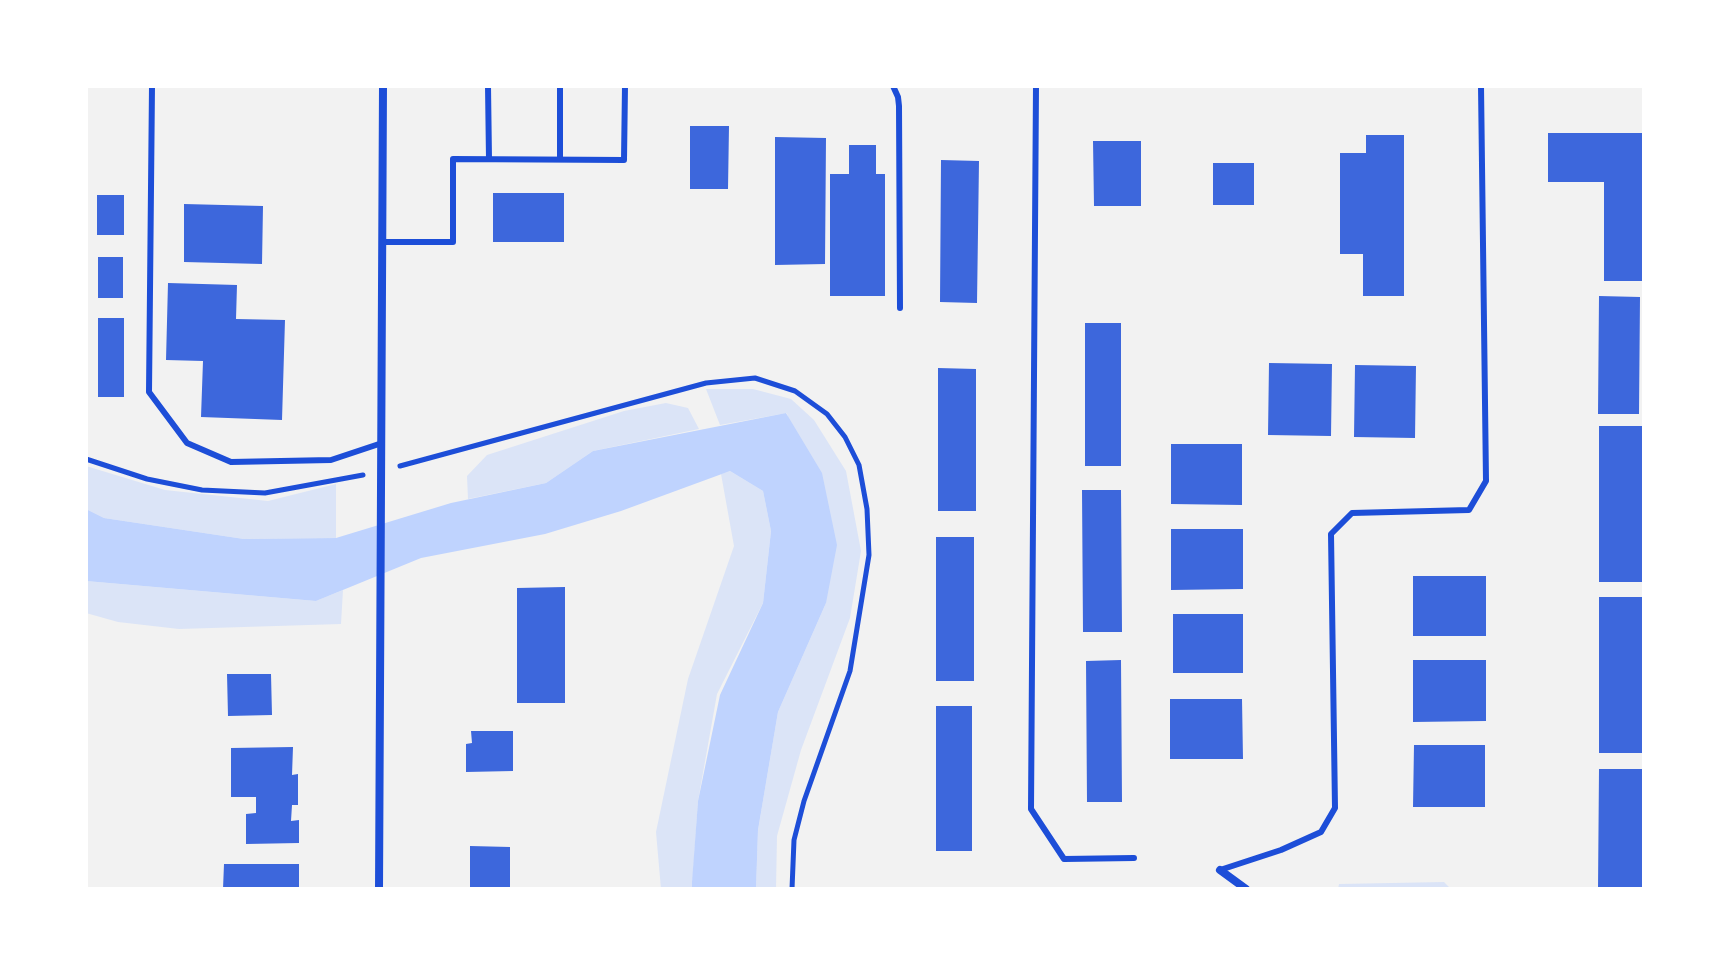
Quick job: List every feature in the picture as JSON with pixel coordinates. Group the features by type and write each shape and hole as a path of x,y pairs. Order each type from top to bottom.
{"street":[{"path":"379,889 383,86"},
{"path":"1220,870 1246,889"}],"lane":[{"path":"152,86 149,392 187,443 231,462 331,460 382,443"},
{"path":"488,86 489,159"},
{"path":"560,86 560,159"},
{"path":"382,242 453,242 453,159 624,160 625,86"},
{"path":"893,86 899,106 900,308"},
{"path":"1036,86 1031,809 1064,859 1134,858"},
{"path":"1220,870 1281,850 1321,832 1335,808 1331,534 1352,513 1469,510 1486,481 1481,86"}],"path":[{"path":"405,465 706,383 755,378 795,391 827,414 845,437 859,465 867,509 869,555 850,671 804,801 794,840 792,889"},
{"path":"86,459 147,479 202,490 265,493 353,477"}],"shaded area":[{"path":"706,389 753,389 791,399 814,420 846,471 861,551 850,618 801,750 777,836 776,889 756,889 758,830 778,712 826,603 787,413 720,425"},
{"path":"666,403 688,408 699,429 593,451 546,483 468,499 467,476 487,455 624,411"},
{"path":"86,466 165,490 268,501 336,484 336,538 244,539 104,518 86,509"},
{"path":"730,471 763,491 771,531 763,603 717,694 698,801 692,889 661,889 656,832 688,679 734,546 721,474"},
{"path":"86,581 316,601 343,590 341,624 179,629 118,622 86,613"},
{"path":"1444,882 1451,889 1338,889 1339,884"}],"water":[{"path":"786,413 822,473 837,545 826,603 778,712 758,830 756,889 692,889 698,801 720,695 763,603 771,531 763,491 730,471 621,511 545,534 421,558 316,601 86,581 86,509 104,518 244,539 336,538 451,503 546,483 593,451"}],"building":[{"path":"690,126 729,126 728,189 690,189"},
{"path":"1548,133 1644,133 1644,281 1604,281 1604,182 1548,182"},
{"path":"1366,135 1404,135 1404,296 1363,296 1363,254 1340,254 1340,153 1366,153"},
{"path":"775,137 826,138 825,264 775,265"},
{"path":"1093,141 1141,141 1141,206 1094,206"},
{"path":"849,145 876,145 876,174 885,174 885,296 830,296 830,174 849,174"},
{"path":"941,160 979,161 977,303 940,302"},
{"path":"1213,163 1254,163 1254,205 1213,205"},
{"path":"493,193 564,193 564,242 493,242"},
{"path":"97,195 124,195 124,235 97,235"},
{"path":"184,204 263,206 262,264 184,262"},
{"path":"98,257 123,257 123,298 98,298"},
{"path":"168,283 237,285 236,319 285,320 282,420 201,417 203,361 166,360"},
{"path":"1599,296 1640,297 1639,414 1598,414"},
{"path":"98,318 124,318 124,397 98,397"},
{"path":"1085,323 1121,323 1121,466 1085,466"},
{"path":"1269,363 1332,364 1331,436 1268,435"},
{"path":"1355,365 1416,366 1415,438 1354,437"},
{"path":"938,368 976,369 976,511 938,511"},
{"path":"1599,426 1643,426 1643,582 1599,582"},
{"path":"1171,444 1242,444 1242,505 1171,504"},
{"path":"1082,490 1121,490 1122,632 1083,632"},
{"path":"1171,529 1243,529 1243,589 1171,590"},
{"path":"936,537 974,537 974,681 936,681"},
{"path":"1413,576 1486,576 1486,636 1413,636"},
{"path":"565,587 565,703 517,703 517,588"},
{"path":"1599,597 1643,597 1643,753 1599,753"},
{"path":"1173,614 1243,614 1243,673 1173,673"},
{"path":"1121,660 1122,802 1087,802 1086,661"},
{"path":"1413,660 1486,660 1486,721 1413,722"},
{"path":"227,674 271,674 272,715 228,716"},
{"path":"1170,699 1242,699 1243,759 1170,759"},
{"path":"936,706 972,706 972,851 936,851"},
{"path":"471,731 513,731 513,771 466,772 466,744 472,743"},
{"path":"1414,745 1485,745 1485,807 1413,807"},
{"path":"293,747 292,775 298,774 298,805 292,805 291,821 299,820 299,843 246,844 246,814 256,813 256,797 231,797 231,748"},
{"path":"1599,769 1643,769 1642,889 1598,889"},
{"path":"470,846 510,847 510,889 470,889"},
{"path":"224,864 299,864 299,889 223,889"}]}
